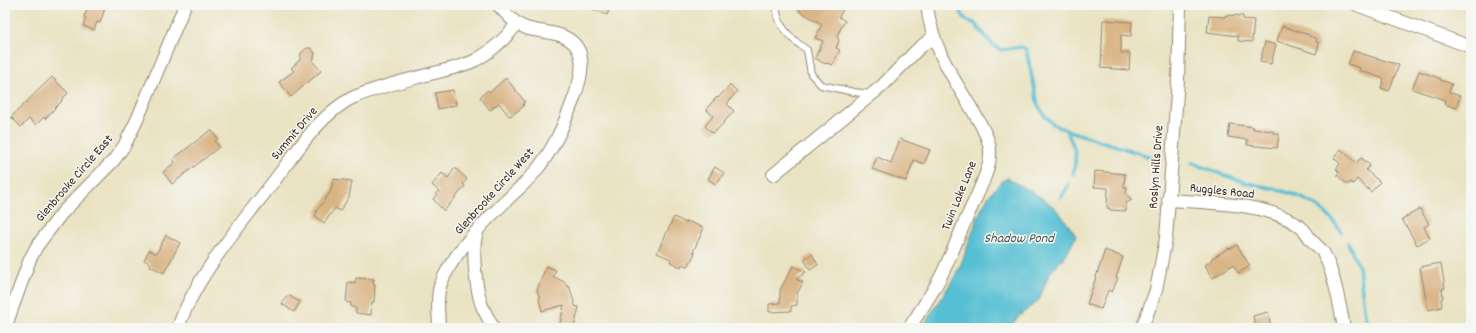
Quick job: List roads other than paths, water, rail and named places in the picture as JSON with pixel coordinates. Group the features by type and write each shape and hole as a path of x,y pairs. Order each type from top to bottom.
{"street":[{"name":"Glenbrooke Circle East","path":"5,328 30,259 37,246 62,213 114,160 124,146 137,120 185,5"},
{"name":"Glenbrooke Circle West","path":"440,328 438,300 440,287 446,273 457,255 478,230 546,159 565,122 581,74 582,63 579,52 574,44 568,39 556,34 525,28 511,20 498,5"},
{"name":"Twin Lake Lane","path":"909,328 940,278 976,198 989,166 991,156 990,147 980,124 949,73 933,37 927,5"},
{"name":"Roslyn Hills Drive","path":"1142,328 1156,290 1166,238 1178,80 1180,5"},
{"path":"1357,5 1471,46"},
{"name":"Summit Drive","path":"178,328 190,300 211,264 322,121 350,99 367,92 405,80 459,67 476,60 507,36 517,24"},
{"path":"773,175 872,94 899,70 918,49 933,37"},
{"name":"Ruggles Road","path":"1168,200 1240,206 1271,213 1285,218 1304,230 1322,251 1328,265 1338,296 1344,328"},
{"path":"478,230 474,240 478,292 482,306 494,328"}],"lane":[{"path":"778,5 777,9 783,29 798,44 807,50 811,74 821,85 872,94"}],"water":[{"name":"Shadow Pond","path":"1007,178 1044,200 1061,214 1076,236 1068,252 1049,274 1039,300 1018,317 1009,328 922,328 959,268 977,219 989,196 997,186"}],"waterway":[{"path":"960,5 958,8 966,20 974,23 993,45 1001,50 1021,47 1026,49 1038,105 1045,116 1053,124 1066,130 1151,157"},
{"path":"1066,130 1075,151 1073,174"},
{"path":"1192,163 1237,180 1300,197 1324,212 1336,224 1341,232"},
{"path":"1061,198 1069,184"},
{"path":"1348,243 1359,267 1365,315 1369,328"}]}
